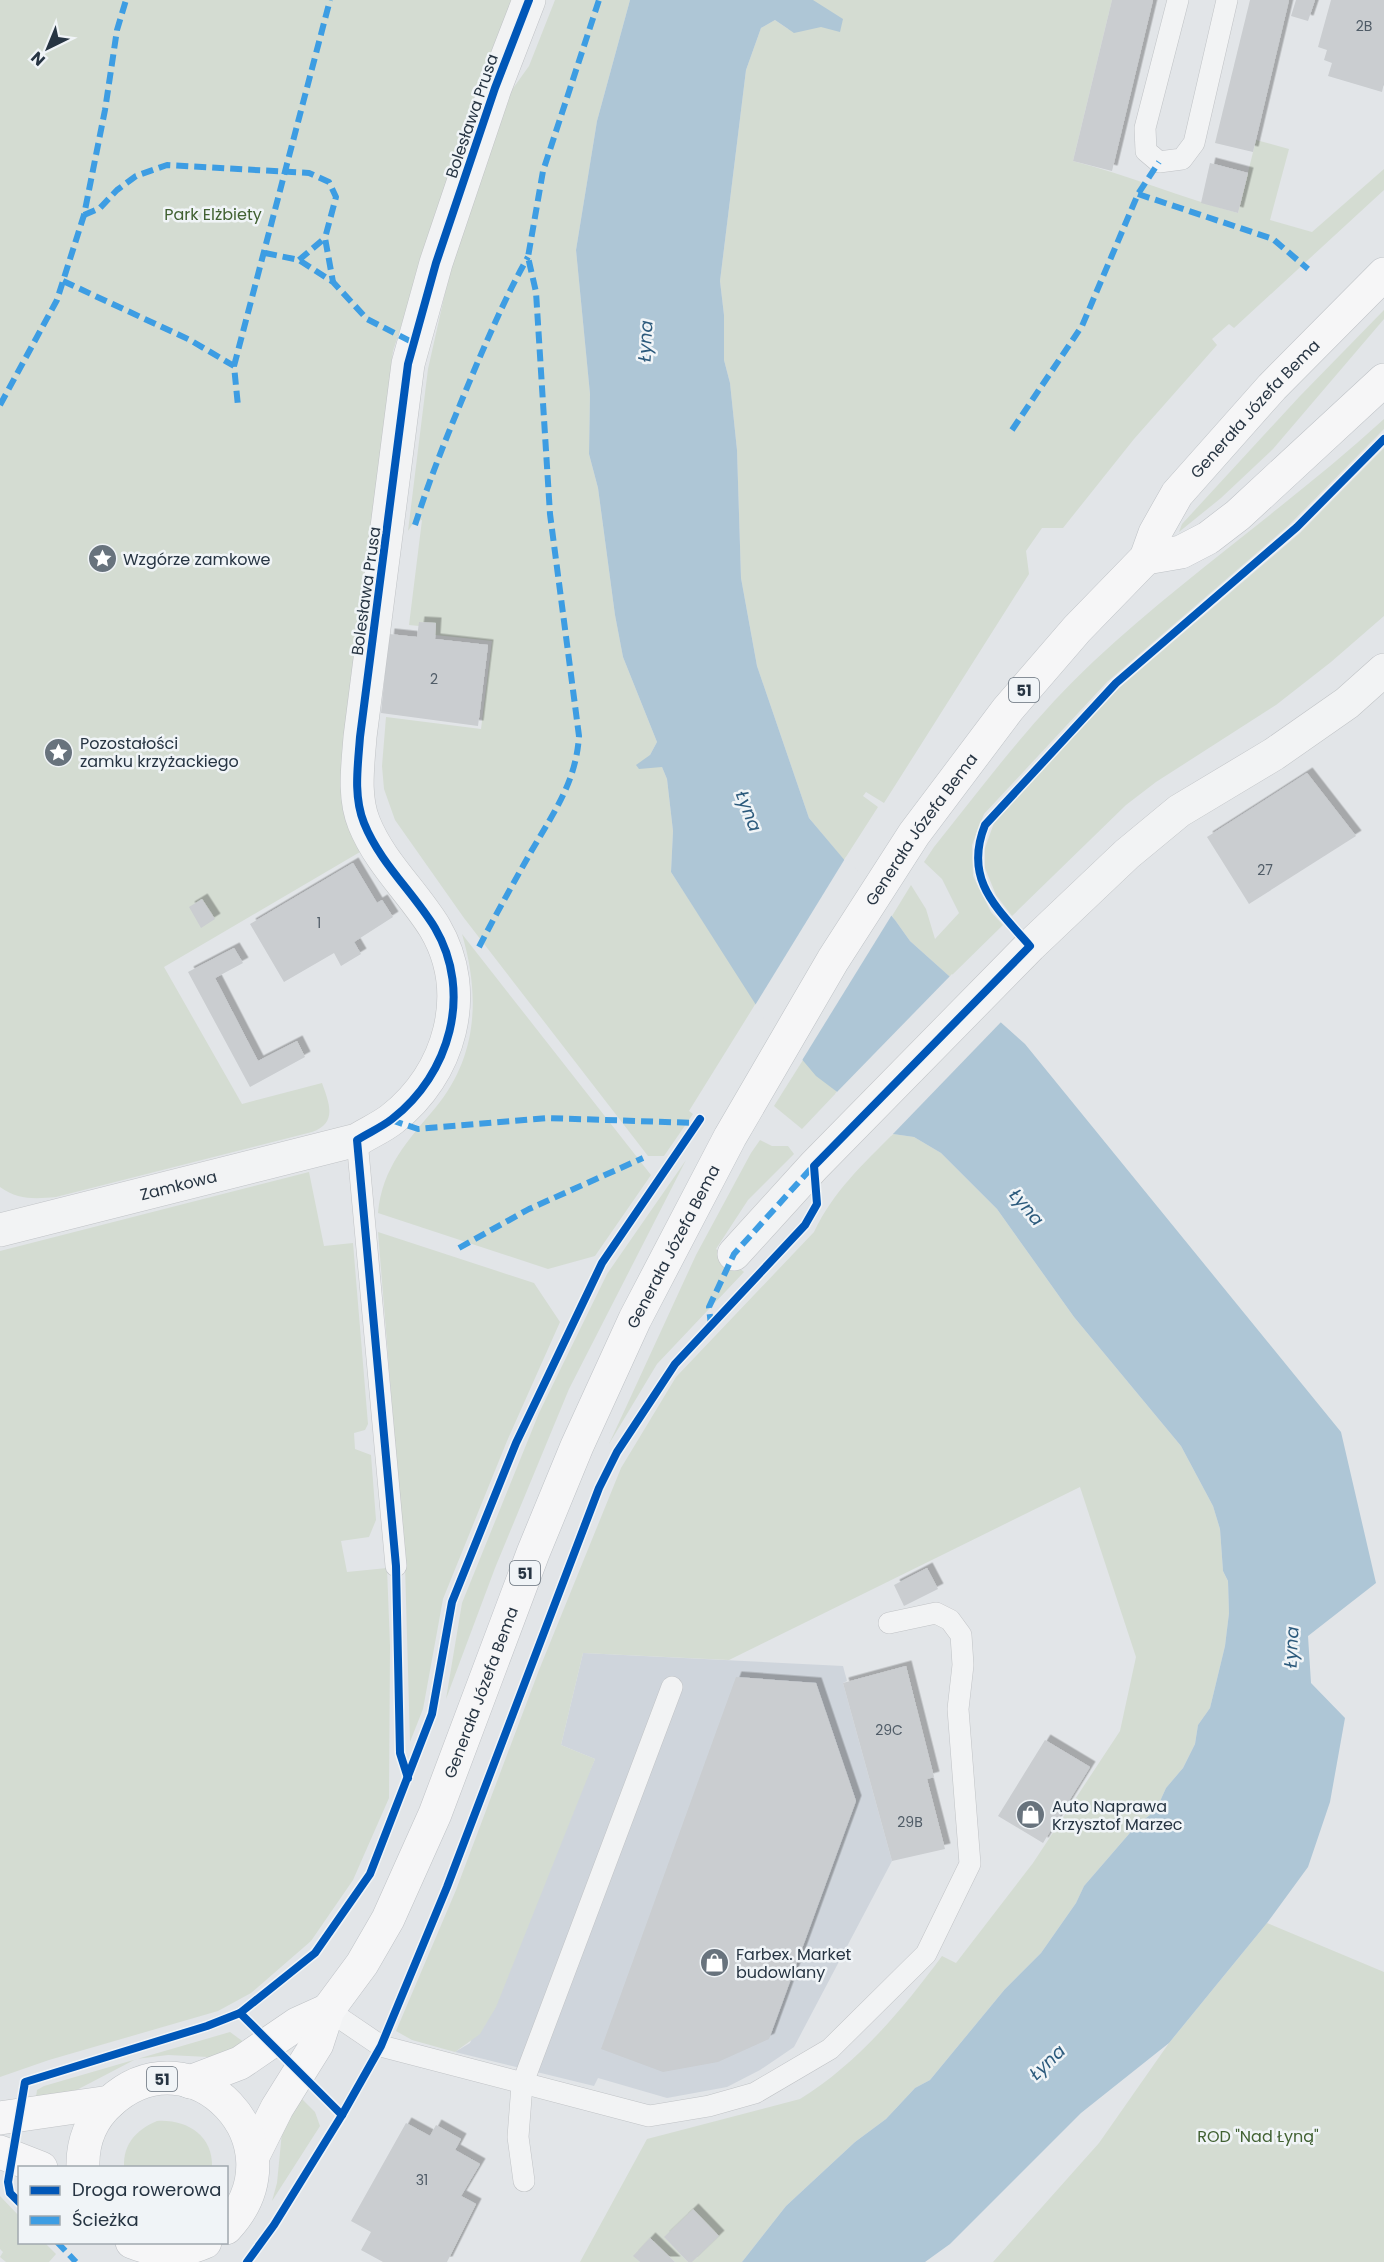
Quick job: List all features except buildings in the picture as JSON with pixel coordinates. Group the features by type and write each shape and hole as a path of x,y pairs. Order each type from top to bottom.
{"main road":[{"name":"Generała Józefa Bema","path":"254,2156 277,2108 317,2044 328,2010 362,1964 388,1919 435,1814 504,1629 577,1446 635,1318 730,1137 833,960 914,834 1008,709 1077,628 1146,558 1155,533 1177,494 1272,387 1384,274"},
{"path":"1146,558 1181,552 1208,538 1238,515 1384,380"},
{"name":"Generała Józefa Bema","path":"190,2082 240,2063 297,2024 328,2010"},
{"name":"51","path":"82,2166 88,2134 110,2102 127,2089 148,2081 169,2079 190,2082 211,2091 230,2105 248,2134 254,2156 250,2191 238,2215 228,2226"},
{"path":"0,2118 110,2102"},
{"path":"0,2152 36,2166"},
{"path":"119,2244 123,2262"},
{"path":"139,2244 164,2251 199,2244"},
{"path":"194,2262 203,2244"}],"street":[{"name":"Bolesława Prusa","path":"357,1140 391,1120 425,1085 438,1066 453,1018 454,990 443,944 434,927 392,871 363,822 357,792 360,737 408,364 436,263 495,88 530,0"},
{"path":"734,1254 814,1166 1030,946 1127,854 1179,811 1302,735 1347,703 1384,669"},
{"name":"Zamkowa","path":"0,1230 357,1140"}],"lane":[{"path":"1178,0 1145,128 1146,151 1158,162 1182,159 1194,143 1227,0"},
{"path":"357,1140 396,1566"},
{"path":"328,2010 381,2046 522,2085 649,2116 709,2106 755,2093 830,2049 926,1954 970,1864 958,1709 963,1665 961,1635 950,1620 936,1613 889,1623"},
{"path":"524,2181 518,2137 522,2085 672,1687"}],"shaded area":[{"path":"583,1653 843,1666 847,1681 843,1683 892,1861 794,2047 760,2070 727,2087 667,2098 598,2078 594,2086 455,2052 470,2043 595,1759 561,1745"}],"green space":[{"name":"Park Elżbiety","path":"0,0 512,0 479,87 393,351 344,785 360,852 164,967 242,1104 322,1083 329,1105 328,1118 326,1123 312,1132 56,1197 41,1198 27,1198 0,1187"},
{"path":"555,0 630,0 597,121 576,250 590,394 589,454 598,488 623,657 657,742 650,755 654,767 662,767 667,779 673,831 671,872 756,1003 689,1111 693,1114 664,1156 648,1156 464,918 395,820 384,789 382,766 386,717 481,729 492,641 435,635 436,623 419,622 419,626 409,625 422,520 414,522 408,531 428,369 450,271 509,94 529,66"},
{"path":"805,0 1112,0 1073,161 1238,213 1256,140 1289,149 1270,220 1312,232 1384,169 1384,190 1234,328 1229,324 1212,339 1217,345 1134,439 1063,528 1042,528 1026,551 1029,574 884,803 866,792 863,796 878,807 844,860 809,818 757,666 741,578 737,450 730,383 724,360 724,315 720,281 746,70 761,28 775,20 788,29"},
{"path":"1384,310 1384,319 1273,449 1221,498 1179,532 1182,524 1300,396"},
{"path":"1384,419 1384,429 1289,525 1107,682 984,814 972,845 973,876 991,912 1003,925 950,977 910,941 892,916 911,885 926,909 935,939 959,913 942,879 924,862 934,847 1030,728 1094,661 1129,629 1312,481"},
{"path":"1384,448 1384,616 1276,705 1156,782 1126,805 1012,916 996,895 985,868 985,848 995,820 1119,688 1300,533"},
{"path":"462,934 651,1175 595,1256 548,1269 378,1213 380,1197 391,1168 406,1143 450,1087 467,1046 472,1024 473,1002 468,957"},
{"path":"803,1060 837,1092 802,1129 774,1106"},
{"path":"893,1134 914,1137 941,1153 997,1209 1074,1317 1181,1446 1213,1506 1220,1529 1223,1571 1228,1581 1229,1613 1225,1646 1210,1708 1198,1725 1195,1744 1183,1768 1166,1788 1156,1810 1135,1827 1084,1886 1076,1903 1041,1953 1005,1989 930,2080 915,2088 886,2119 855,2142 786,2206 742,2262 692,2262 664,2237 688,2262 675,2262 650,2238 634,2256 640,2262 580,2262 647,2139 800,2099 841,2069 878,2034 942,1956 956,1963 1033,1863 1120,1731 1136,1657 1080,1487 729,1660 583,1653 561,1745 595,1759 496,2007 480,2034 455,2052 412,2040 396,2031 456,1890 539,1670 621,1468 676,1377 814,1232 839,1192"},
{"path":"760,1140 772,1146 788,1146 794,1154 748,1200 716,1249 744,1272 657,1364 609,1444 696,1255"},
{"path":"686,1160 569,1389 495,1568 446,1699 462,1603 539,1413 607,1274"},
{"path":"309,1172 324,1246 353,1243 368,1424 365,1430 354,1433 355,1449 371,1455 376,1520 369,1537 341,1541 347,1572 387,1568 390,1646 389,1798 353,1880 311,1941 251,1993 218,2011 49,2060 0,2077 0,1251"},
{"path":"378,1232 534,1283 560,1322 507,1441 443,1599 423,1709 410,1742 405,1565"},
{"name":"ROD \"Nad Łyną\"","path":"1267,1923 1384,1972 1384,2262 993,2262 1099,2143 1169,2043"},
{"path":"230,2032 245,2043 218,2056 168,2055 138,2059"},
{"path":"135,2060 69,2094 36,2097 37,2090 44,2086"},
{"path":"301,2098 315,2112 320,2126 272,2201 277,2183 282,2132"},
{"path":"157,2121 168,2121 187,2126 196,2131 208,2146 212,2166 124,2166 128,2145 143,2129"},
{"path":"0,2196 18,2215 18,2244 46,2244 56,2254 49,2262 6,2262 0,2257 3,2252 0,2249"}],"water":[{"name":"Łyna","path":"630,0 813,0 843,19 840,32 821,27 794,33 775,20 761,28 746,70 720,281 724,315 724,360 730,383 737,450 741,578 757,666 809,818 910,941 1025,1044 1341,1432 1376,1583 1308,1636 1311,1683 1345,1718 1330,1802 1308,1867 1267,1923 1169,2043 1081,2113 950,2244 925,2262 742,2262 786,2206 855,2142 886,2119 915,2088 930,2080 1005,1989 1041,1953 1076,1903 1084,1886 1135,1827 1156,1810 1166,1788 1183,1768 1195,1744 1198,1725 1210,1708 1225,1646 1229,1613 1228,1581 1223,1571 1220,1529 1213,1506 1181,1446 1074,1317 997,1209 941,1153 914,1137 893,1134 816,1076 756,1005 671,872 673,831 667,779 662,767 639,769 636,765 650,755 657,742 623,657 615,615 598,488 589,454 590,394 576,250 597,121"}],"pier":[{"path":"846,857 893,913 801,1062 754,1007"},
{"path":"952,974 1003,1020 891,1136 835,1094"}],"marked path":[{"path":"0,405 57,300 84,215 105,110 117,30 126,0"},
{"path":"234,366 330,0"},
{"path":"479,947 563,796 577,753 579,736 550,514 536,292 528,257 543,171 599,0"},
{"path":"1012,430 1082,326 1138,194 1159,162"},
{"path":"84,215 100,208 117,190 136,176 167,165 309,173 329,182 336,197 325,238 333,282"},
{"path":"1138,194 1273,239 1308,269"},
{"path":"299,260 325,238"},
{"path":"265,253 299,260 333,282 367,319 414,343"},
{"path":"415,525 436,465 476,366 528,257"},
{"path":"63,281 190,340 234,366 238,406"},
{"path":"391,1120 418,1129 547,1118 697,1123"},
{"path":"459,1248 529,1209 643,1158"},
{"path":"711,1326 709,1307 734,1254 815,1164"},
{"path":"59,2244 76,2262"}],"cycle path":[{"path":"408,1778 400,1753 396,1566 357,1140 392,1119 412,1101 429,1079 441,1056 449,1031 453,1005 452,979 446,953 435,928 379,851 364,823 358,802 357,769 408,364 436,263 495,88 529,0"},
{"path":"700,1119 602,1263 516,1443 452,1602 432,1714 370,1874 315,1953 240,2013 342,2115 381,2046 447,1887 599,1488 617,1452 675,1364 805,1225 817,1204 814,1166 1030,946 995,906 981,877 978,862 979,844 985,825 1116,683 1297,527 1384,439"},
{"path":"18,2201 10,2193 8,2182 25,2082 207,2026 240,2013"},
{"path":"247,2262 274,2225 342,2115"}],"place":[{"name":"Wzgórze zamkowe","path":"102,559"},
{"name":"Pozostałości zamku krzyżackiego","path":"59,752"},
{"name":"Auto Naprawa Krzysztof Marzec","path":"1031,1815"},
{"name":"Farbex. Market budowlany","path":"715,1963"}]}
